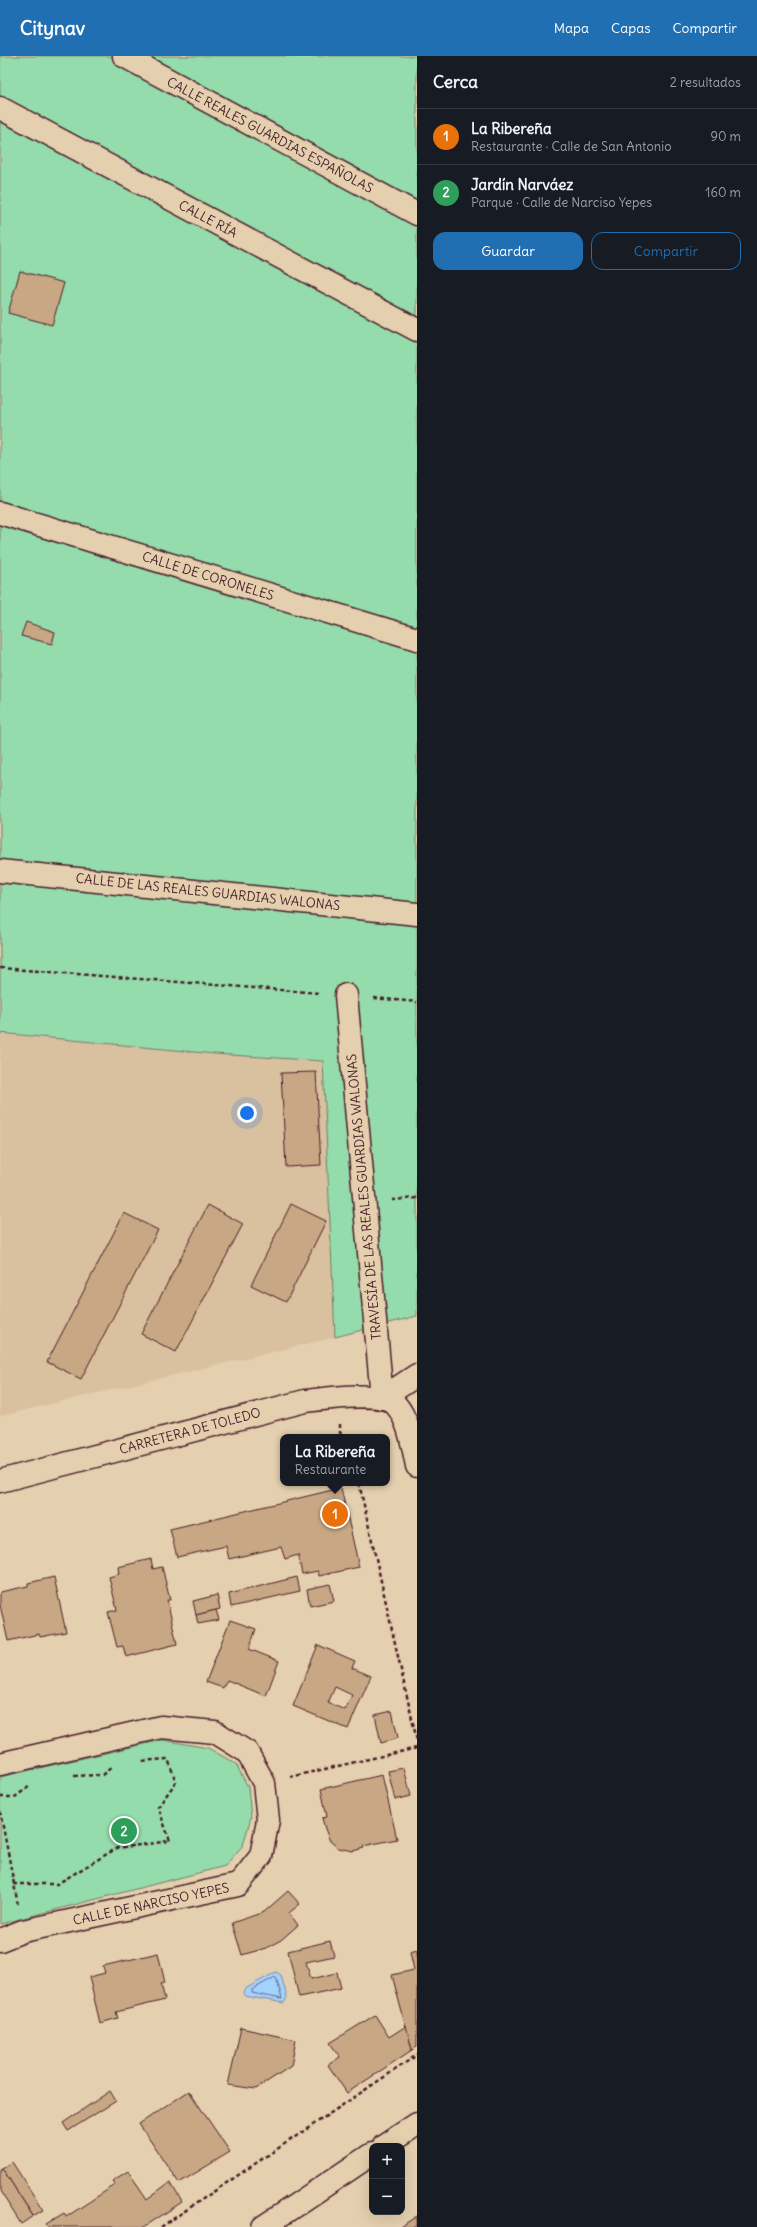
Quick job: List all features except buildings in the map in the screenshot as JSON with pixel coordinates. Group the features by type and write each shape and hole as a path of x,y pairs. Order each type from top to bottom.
{"street":[{"name":"CALLE REALES GUARDIAS ESPAÑOLAS","path":"124,56 417,214"},
{"name":"CALLE RÍA","path":"0,108 417,330"},
{"name":"CALLE DE CORONELES","path":"0,513 417,640"},
{"name":"CALLE DE LAS REALES GUARDIAS WALONAS","path":"0,871 417,914"},
{"name":"TRAVESÍA DE LAS REALES GUARDIAS WALONAS","path":"346,995 382,1398"},
{"path":"382,1398 417,1375"},
{"name":"CARRETERA DE TOLEDO","path":"0,1481 305,1401 339,1397 382,1398"},
{"path":"382,1398 396,1403 402,1415 417,1466"},
{"name":"CALLE DE NARCISO YEPES","path":"0,1764 161,1727 215,1732 246,1752 264,1783 268,1820 261,1856 238,1885 23,1931 0,1940"},
{"path":"388,2143 417,2124"},
{"path":"264,2227 369,2156"}],"path":[{"path":"0,968 346,995 417,1002"},
{"path":"361,1486 417,1741"},
{"path":"264,1783 417,1748"},
{"path":"14,1884 57,1884 117,1848 170,1841 158,1807 176,1782 168,1759 139,1761"},
{"path":"72,1776 102,1775 117,1763"},
{"path":"0,1797 14,1797 31,1785"},
{"path":"0,1811 23,1931"},
{"path":"161,2227 417,2055"}],"shaded area":[{"path":"0,1033 215,1054 323,1061 335,1337 0,1416"}],"green space":[{"path":"0,56 417,56 417,1316 335,1337 323,1061 215,1054 0,1033"},
{"path":"163,1740 208,1748 236,1764 248,1787 251,1817 243,1845 225,1866 0,1924 0,1777"}],"water":[{"path":"276,1972 281,1975 287,1997 284,2003 245,1996 243,1993 245,1989"}],"place":[{"name":"La Ribereña","path":"335,1514"},
{"name":"Jardín Narváez","path":"124,1831"}]}
